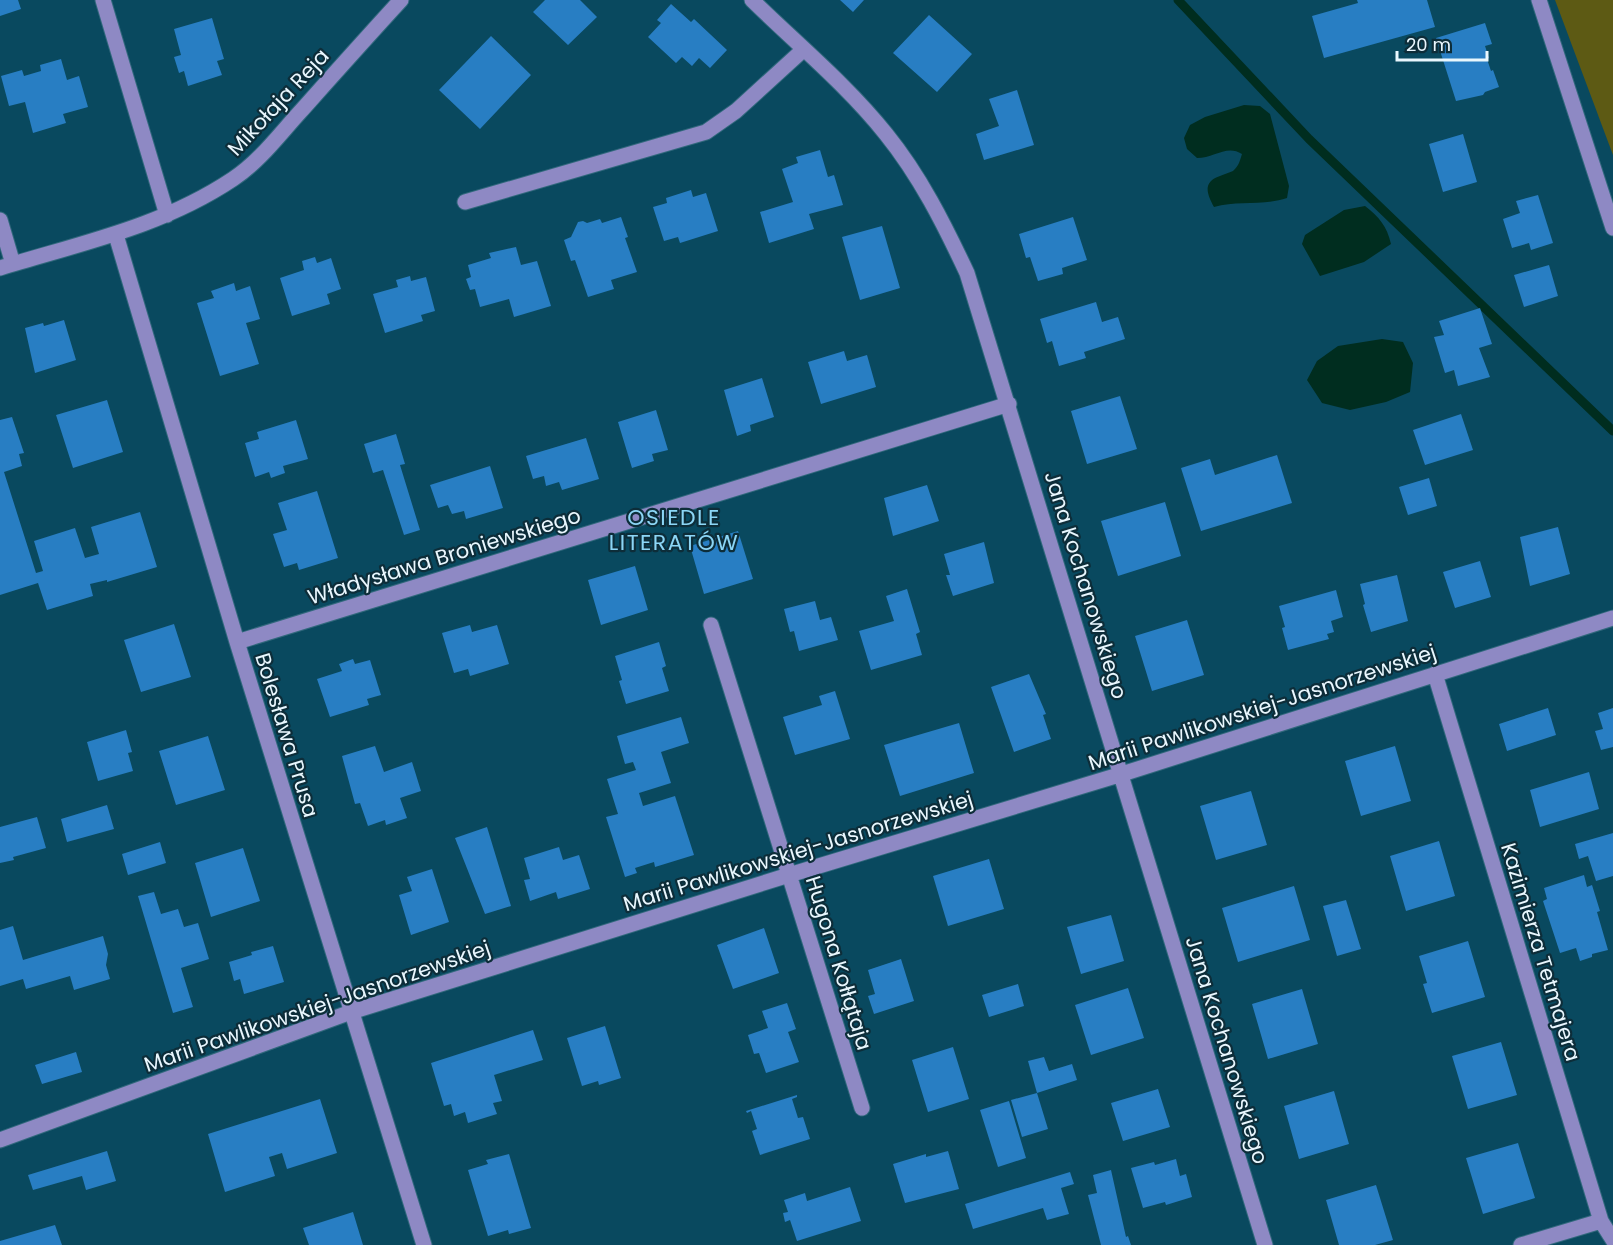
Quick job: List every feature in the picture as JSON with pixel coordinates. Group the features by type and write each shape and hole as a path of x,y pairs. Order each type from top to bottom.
{"street":[{"path":"103,0 167,215"},
{"name":"Mikołaja Reja","path":"6,266 116,235 167,215 235,178 264,151 401,0"},
{"name":"Jana Kochanowskiego","path":"752,0 854,99 885,133 912,170 943,221 967,273 1265,1245"},
{"path":"1539,0 1613,228"},
{"path":"465,202 706,132 736,111 803,50"},
{"path":"0,220 6,266"},
{"name":"Bolesława Prusa","path":"116,235 237,642 424,1245"},
{"name":"Władysława Broniewskiego","path":"237,642 1009,404"},
{"name":"Marii Pawlikowskiej-Jasnorzewskiej","path":"0,1140 351,1012 1122,774 1613,618"},
{"name":"Hugona Kołłątaja","path":"711,625 862,1108"},
{"name":"Kazimierza Tetmajera","path":"1435,674 1600,1221 1613,1240"},
{"path":"1521,1245 1600,1221"}],"shaded area":[{"path":"1555,0 1613,0 1613,155"},
{"path":"1244,105 1260,106 1270,114 1289,186 1287,198 1214,207 1209,198 1208,185 1214,179 1233,171 1242,154 1231,150 1197,158 1187,149 1184,138 1190,125 1205,117"},
{"path":"1365,206 1382,222 1391,244 1364,262 1320,276 1302,244 1305,235 1344,210"},
{"path":"1382,339 1403,342 1413,363 1410,392 1386,402 1350,410 1322,403 1307,380 1317,361 1338,346"}],"building":[{"path":"0,0 18,0 21,9 0,16"},
{"path":"545,0 580,0 597,17 568,45 533,12"},
{"path":"840,0 864,0 853,12"},
{"path":"1357,0 1427,0 1435,27 1324,58 1312,16 1358,3"},
{"path":"671,4 691,22 694,19 727,50 710,68 699,58 692,66 682,57 676,63 648,37 661,23 657,20"},
{"path":"929,15 972,54 937,92 893,53"},
{"path":"212,18 224,59 217,61 222,75 188,86 184,71 179,73 174,57 181,55 174,29"},
{"path":"1485,23 1492,44 1485,46 1489,58 1487,59 1499,87 1483,95 1456,101 1436,38"},
{"path":"491,36 531,75 480,129 439,90"},
{"path":"61,59 67,80 79,76 88,107 63,114 66,123 33,133 25,102 9,106 1,76 22,70 24,76 41,71 40,65"},
{"path":"1017,90 1034,145 984,160 976,134 999,126 989,99"},
{"path":"1463,134 1477,182 1443,192 1429,144"},
{"path":"820,150 828,177 834,175 843,205 809,214 814,229 769,243 760,212 793,202 782,169 798,163 796,157"},
{"path":"691,190 693,197 706,193 718,231 680,243 678,237 664,241 653,207 667,203 666,198"},
{"path":"1538,195 1553,243 1531,250 1529,243 1512,248 1503,219 1520,213 1516,201"},
{"path":"621,217 628,237 625,238 637,272 611,280 614,289 588,297 575,260 571,261 564,240 571,237 578,222 587,223 600,219 602,223"},
{"path":"1073,217 1087,260 1062,268 1063,274 1038,281 1030,257 1026,258 1019,234"},
{"path":"882,226 900,288 860,300 842,237"},
{"path":"516,247 521,265 537,261 551,306 514,317 509,299 480,307 475,289 470,290 466,279 471,277 468,265 491,258 489,253"},
{"path":"315,257 317,263 331,258 341,289 327,294 330,304 292,316 280,278 304,270 302,261"},
{"path":"1549,265 1558,296 1524,307 1514,275"},
{"path":"410,276 411,281 426,277 435,311 421,315 423,321 385,333 373,294 398,287 396,280"},
{"path":"234,283 236,291 250,286 260,319 246,323 259,364 220,376 197,303 214,298 211,291"},
{"path":"1096,302 1102,322 1118,317 1125,339 1084,352 1086,358 1059,366 1052,341 1047,343 1040,319"},
{"path":"1480,308 1492,344 1479,348 1490,377 1458,386 1454,370 1445,373 1434,337 1444,335 1439,321"},
{"path":"64,320 76,360 35,373 25,328 43,323 44,326"},
{"path":"844,351 847,361 867,355 876,387 821,404 808,362"},
{"path":"762,378 774,417 750,425 751,431 737,436 724,390"},
{"path":"1120,396 1137,449 1087,464 1071,411"},
{"path":"107,400 123,452 73,468 56,415"},
{"path":"656,410 668,450 652,454 654,461 632,468 618,422"},
{"path":"1461,414 1473,450 1425,465 1413,430"},
{"path":"12,417 24,453 19,454 22,466 4,472 36,573 43,571 34,541 75,528 85,558 99,554 91,527 140,512 157,567 107,582 107,580 90,584 93,596 47,610 38,583 0,595 0,420"},
{"path":"296,420 308,459 283,466 285,473 271,478 269,472 255,477 245,443 259,439 257,432"},
{"path":"396,434 405,464 400,465 420,530 404,535 383,470 373,473 364,444"},
{"path":"586,438 599,479 562,490 559,482 546,486 544,476 533,479 526,456"},
{"path":"1277,455 1292,503 1201,531 1181,468 1210,459 1215,475"},
{"path":"490,466 503,508 466,519 464,511 452,514 448,505 438,508 430,485"},
{"path":"1429,478 1437,506 1408,515 1399,487"},
{"path":"927,485 939,521 893,536 884,498"},
{"path":"317,491 338,558 299,570 297,563 284,567 273,534 287,530 278,503"},
{"path":"1165,502 1181,556 1118,576 1101,521"},
{"path":"1558,527 1570,574 1530,586 1520,537"},
{"path":"738,531 753,579 704,594 690,546"},
{"path":"984,542 994,583 953,596 946,575 950,575 944,554"},
{"path":"1480,561 1491,597 1455,608 1443,572"},
{"path":"635,566 648,610 601,625 588,580"},
{"path":"1397,575 1408,621 1371,632 1360,584"},
{"path":"907,589 920,632 916,634 922,655 871,670 859,631 894,621 886,596"},
{"path":"1336,590 1343,617 1331,621 1334,632 1327,634 1329,639 1288,650 1279,606"},
{"path":"815,601 820,620 831,617 838,640 799,651 794,631 790,632 784,609"},
{"path":"1187,620 1204,675 1152,691 1135,636"},
{"path":"174,624 191,677 141,692 124,640"},
{"path":"470,625 472,632 497,625 509,664 470,676 468,669 454,673 442,633"},
{"path":"659,642 666,666 662,668 669,691 626,704 615,656"},
{"path":"353,659 355,664 370,660 381,695 367,699 369,705 330,717 317,679 342,671 339,664"},
{"path":"1029,674 1046,714 1043,715 1051,739 1014,752 991,687"},
{"path":"835,691 850,739 795,755 783,717 822,705 819,696"},
{"path":"1548,708 1556,735 1507,751 1499,724"},
{"path":"1613,708 1613,747 1601,750 1595,731 1603,729 1598,713"},
{"path":"681,717 689,743 661,752 671,783 639,793 643,806 675,796 694,855 655,867 654,862 635,868 637,873 625,877 606,817 618,814 607,779 636,770 633,762 625,764 617,736"},
{"path":"959,723 974,773 900,796 884,745"},
{"path":"126,730 132,752 128,753 133,771 98,781 87,742"},
{"path":"208,736 225,790 176,805 159,751"},
{"path":"375,746 384,772 412,762 421,791 400,798 407,818 386,825 385,820 368,826 360,803 355,804 342,756"},
{"path":"1395,746 1411,801 1361,816 1345,761"},
{"path":"1589,772 1599,809 1540,827 1530,790"},
{"path":"1251,791 1267,845 1216,860 1200,806"},
{"path":"107,805 114,829 67,842 61,819"},
{"path":"37,817 46,848 0,863 0,827"},
{"path":"487,827 511,906 485,914 455,838"},
{"path":"1613,833 1613,876 1596,881 1588,856 1579,859 1575,844"},
{"path":"1439,841 1455,896 1406,911 1390,856"},
{"path":"160,842 166,863 128,875 122,854"},
{"path":"559,847 563,860 579,855 590,889 558,899 556,892 530,901 524,880 530,879 524,858"},
{"path":"243,848 260,901 211,917 195,863"},
{"path":"989,859 1004,909 948,926 933,876"},
{"path":"432,869 449,922 411,935 399,895 412,891 407,877"},
{"path":"1584,875 1587,887 1592,885 1608,950 1592,954 1592,957 1580,961 1576,948 1560,953 1543,901 1547,899 1544,888"},
{"path":"1294,886 1310,940 1238,962 1222,908"},
{"path":"154,892 161,914 178,909 184,927 198,923 209,959 181,968 193,1007 173,1013 138,896"},
{"path":"1346,900 1361,949 1337,956 1323,906"},
{"path":"1111,915 1124,961 1081,974 1067,927"},
{"path":"13,926 23,960 103,936 108,954 106,965 110,979 74,990 70,976 26,989 23,979 0,986 0,930"},
{"path":"764,928 779,973 733,989 717,945"},
{"path":"1468,941 1485,997 1432,1013 1423,984 1427,983 1419,956"},
{"path":"273,946 284,982 244,994 240,979 234,981 229,962 252,955 251,952"},
{"path":"901,959 914,1001 874,1014 868,996 875,994 868,970"},
{"path":"1018,984 1024,1006 989,1017 982,995"},
{"path":"1128,988 1144,1038 1091,1055 1075,1005"},
{"path":"1302,989 1318,1044 1268,1059 1252,1004"},
{"path":"787,1003 796,1029 788,1032 799,1062 766,1073 759,1053 754,1054 748,1035 768,1028 762,1011"},
{"path":"605,1026 621,1078 599,1085 598,1081 582,1086 567,1038"},
{"path":"533,1030 543,1060 494,1075 502,1101 493,1103 497,1114 468,1123 465,1112 454,1116 451,1104 444,1106 431,1063"},
{"path":"1501,1042 1517,1095 1468,1109 1452,1056"},
{"path":"953,1047 969,1099 928,1112 912,1060"},
{"path":"76,1052 82,1072 42,1084 35,1065"},
{"path":"1044,1057 1049,1071 1072,1064 1077,1080 1037,1093 1028,1061"},
{"path":"1158,1089 1170,1127 1123,1141 1111,1103"},
{"path":"1334,1091 1349,1144 1299,1159 1284,1106"},
{"path":"1037,1093 1048,1129 1022,1137 1011,1100"},
{"path":"797,1095 792,1099 798,1118 803,1117 810,1139 760,1155 752,1131 757,1129 751,1111 747,1113 746,1111"},
{"path":"320,1099 337,1153 287,1169 282,1153 269,1157 275,1176 225,1192 208,1134"},
{"path":"1009,1101 1026,1158 998,1167 980,1110"},
{"path":"1518,1143 1535,1198 1483,1214 1466,1158"},
{"path":"107,1151 116,1181 86,1190 82,1176 33,1190 28,1175"},
{"path":"948,1151 959,1189 905,1203 893,1164 926,1154 926,1157"},
{"path":"509,1154 531,1228 509,1234 508,1230 488,1236 468,1170 488,1164 486,1160"},
{"path":"1176,1159 1180,1176 1186,1174 1192,1197 1166,1205 1165,1202 1143,1208 1131,1168"},
{"path":"1111,1170 1126,1237 1128,1236 1131,1245 1101,1245 1088,1195 1097,1193 1093,1175"},
{"path":"1070,1172 1074,1184 1061,1188 1069,1214 1047,1220 1043,1208 973,1229 965,1204"},
{"path":"1376,1185 1393,1240 1375,1245 1339,1245 1326,1200"},
{"path":"850,1187 861,1221 797,1241 790,1220 785,1222 783,1213 788,1212 784,1200 805,1193 807,1201"},
{"path":"353,1212 363,1245 309,1245 303,1228"},
{"path":"55,1225 62,1245 0,1245 0,1241"}],"waterway":[{"path":"1178,0 1309,139 1613,431"}],"district":[{"name":"OSIEDLE LITERATÓW","path":"674,530"}]}
